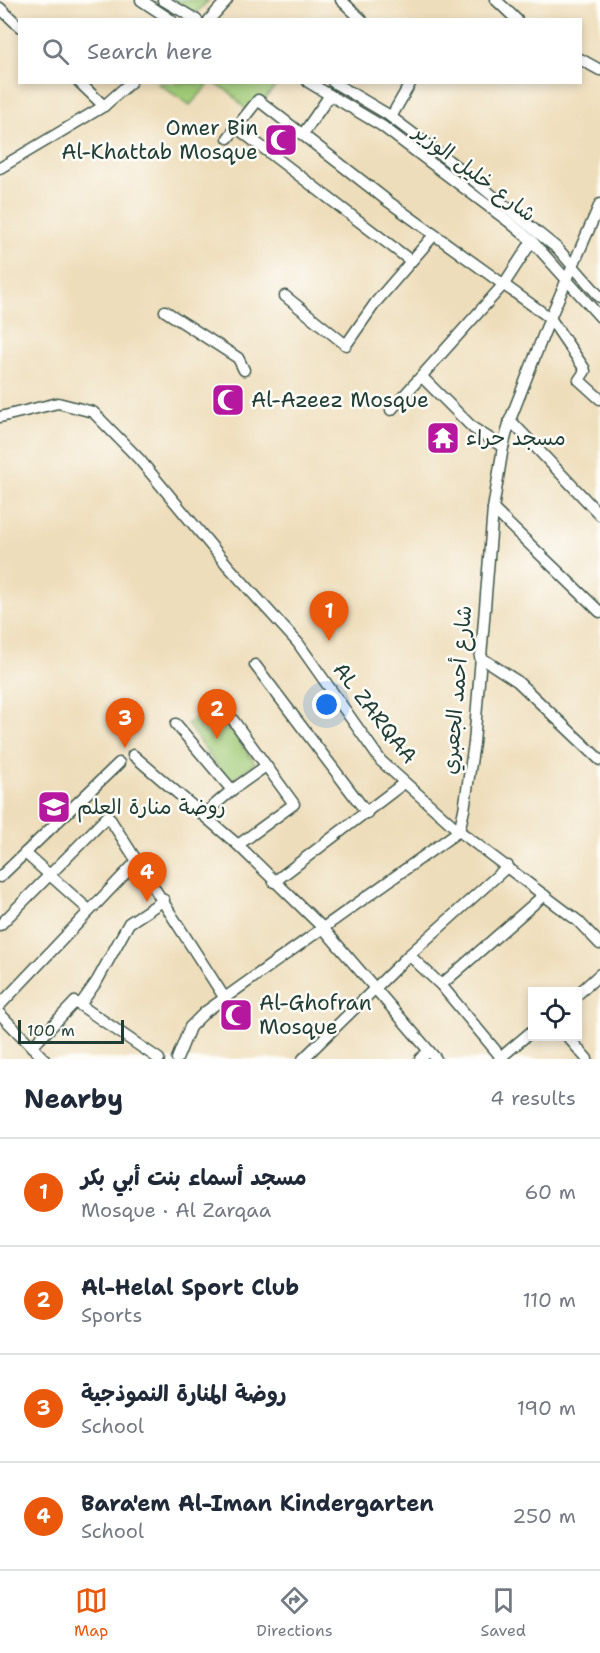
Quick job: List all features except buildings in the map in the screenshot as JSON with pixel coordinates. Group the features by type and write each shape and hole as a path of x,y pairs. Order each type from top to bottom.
{"street":[{"path":"141,0 168,18"},
{"path":"163,0 194,18"},
{"path":"211,18 226,0"},
{"path":"341,0 360,18"},
{"path":"496,0 516,18"},
{"path":"0,8 18,25"},
{"path":"582,60 600,70"},
{"path":"81,84 104,106"},
{"path":"0,168 104,106 129,84"},
{"name":"شارع خليل الوزير","path":"311,84 382,126 532,241 600,317"},
{"name":"شارع خليل الوزير","path":"336,84 391,117 461,170 558,249 600,297"},
{"path":"391,117 410,84"},
{"path":"303,134 330,95"},
{"path":"228,138 258,100 435,235 550,318 584,368 585,371 579,380 600,399"},
{"path":"237,128 411,261"},
{"name":"شارع أحمد الجعبري","path":"459,831 465,810 474,743 493,509 503,447 510,420 565,280 600,204"},
{"path":"285,296 346,345 376,302 435,235"},
{"path":"391,410 504,284 532,241"},
{"path":"165,311 238,358 244,370"},
{"path":"422,377 473,428 503,447"},
{"name":"AL ZARQAA","path":"0,417 58,403 93,412 139,459 228,566 298,643 381,761 459,831 578,921 600,944"},
{"path":"510,420 600,515"},
{"path":"493,509 600,612"},
{"path":"480,657 517,681 600,760"},
{"path":"255,665 367,813"},
{"path":"217,698 294,804 238,845"},
{"path":"176,724 232,790"},
{"path":"133,755 238,845 323,928 432,1055 420,1059"},
{"path":"0,876 118,763"},
{"path":"203,815 232,790 266,766"},
{"path":"274,882 404,783"},
{"path":"0,925 108,816 164,900 224,997"},
{"path":"177,1059 190,1027 224,997 459,831"},
{"path":"25,853 89,910"},
{"path":"0,1005 138,860"},
{"path":"303,1059 373,988 508,866"},
{"path":"441,985 544,895"},
{"path":"80,1005 97,981 129,923 164,900"},
{"path":"409,955 441,985 500,1058 528,1034"},
{"path":"582,990 600,974"},
{"path":"32,1047 75,1002 159,1059"},
{"path":"0,1014 44,1059"},
{"path":"571,1041 586,1059"}],"green space":[{"path":"169,0 209,0 195,14"},
{"path":"158,84 209,84 190,105"},
{"path":"216,84 277,84 264,100 247,111 231,93"},
{"path":"213,706 255,763 229,782 187,724"}],"place":[{"name":"Omer Bin Al-Khattab Mosque","path":"281,140"},
{"name":"Al-Azeez Mosque","path":"228,400"},
{"name":"مسجد حراء","path":"443,438"},
{"name":"مسجد أسماء بنت أبي بكر","path":"329,641"},
{"name":"Al-Helal Sport Club","path":"217,739"},
{"name":"روضة المنارة النموذجية","path":"125,748"},
{"name":"روضة منارة العلم","path":"54,807"},
{"name":"Bara'em Al-Iman Kindergarten","path":"147,902"},
{"name":"Al-Ghofran Mosque","path":"236,1015"}]}
